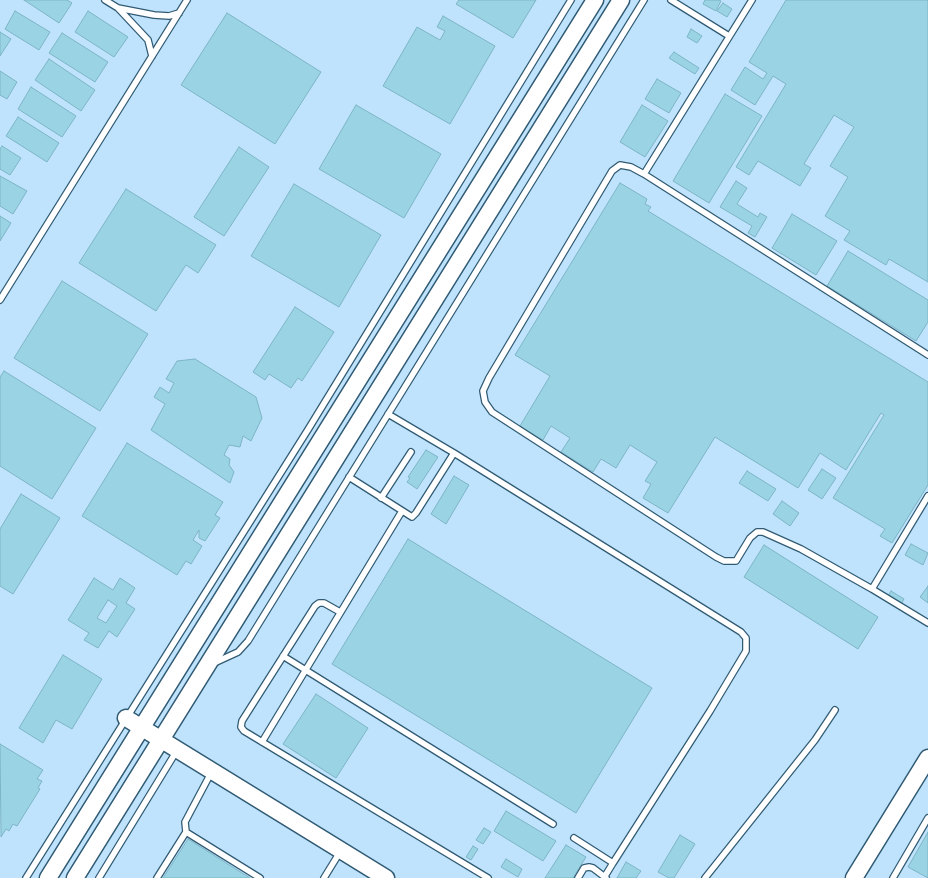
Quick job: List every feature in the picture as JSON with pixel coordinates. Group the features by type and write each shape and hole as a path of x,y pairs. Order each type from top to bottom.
{"street":[{"path":"48,878 595,0"},
{"path":"75,878 621,0"},
{"path":"126,718 386,878"},
{"path":"854,878 928,758"}],"lane":[{"path":"105,0 118,8 148,40 152,56"},
{"path":"0,300 187,0"},
{"path":"26,878 309,428 571,0"},
{"path":"207,666 230,657 238,652 248,641 644,0"},
{"path":"671,0 729,36"},
{"path":"644,174 752,0"},
{"path":"118,8 154,15 169,16 179,13"},
{"path":"928,355 644,174 626,165 620,165 612,171 488,378 483,391 485,402 492,412 724,561 736,561 750,538 757,532 763,532 801,549 928,623"},
{"path":"388,414 741,632 746,638 746,650 606,877 589,867 584,868 578,878"},
{"path":"382,498 411,452"},
{"path":"349,477 412,516 416,513 454,453"},
{"path":"872,589 928,496"},
{"path":"262,742 402,511"},
{"path":"340,612 324,603 319,603 315,606 242,721 241,727 244,731 488,878"},
{"path":"283,656 553,824"},
{"path":"705,878 815,740 835,710"},
{"path":"99,878 177,749"},
{"path":"157,878 186,832 184,822 212,771"},
{"path":"892,878 928,818"},
{"path":"186,832 260,878"},
{"path":"574,838 613,863"},
{"path":"324,878 341,850"}],"building":[{"path":"24,0 67,0 72,3 59,23"},
{"path":"459,0 536,0 513,38 456,4"},
{"path":"705,0 721,1 716,11 703,4"},
{"path":"786,0 928,0 928,282 889,259 886,265 844,240 850,231 825,216 848,177 830,166 854,127 834,115 804,164 811,168 800,186 758,161 749,175 736,167 786,84 773,76 755,105 731,90 745,67 763,79 767,73 749,62"},
{"path":"723,3 732,9 727,17 717,11"},
{"path":"15,11 50,32 39,50 5,29"},
{"path":"88,11 128,37 114,57 75,32"},
{"path":"227,13 321,72 275,144 181,85"},
{"path":"443,16 495,46 450,124 383,86 417,27 440,40 445,31 437,27"},
{"path":"691,29 702,36 697,43 687,37"},
{"path":"0,32 11,39 0,56"},
{"path":"62,33 108,62 95,82 49,53"},
{"path":"674,52 699,68 695,74 669,58"},
{"path":"49,59 95,90 81,111 35,80"},
{"path":"0,71 17,82 7,99 0,95"},
{"path":"657,79 681,93 669,113 645,99"},
{"path":"31,87 76,116 62,137 18,109"},
{"path":"725,94 762,116 709,203 673,181"},
{"path":"356,105 441,154 404,218 319,169"},
{"path":"642,105 668,121 645,157 620,142"},
{"path":"18,117 59,143 47,162 6,136"},
{"path":"2,146 21,158 10,175 0,169 0,149"},
{"path":"239,147 269,167 224,236 194,217"},
{"path":"0,176 27,191 13,214 0,206"},
{"path":"736,181 747,188 737,204 758,217 760,213 767,217 755,237 748,233 752,226 720,207"},
{"path":"620,183 647,199 645,204 651,207 648,211 928,382 928,485 892,543 880,536 885,529 833,498 884,415 881,413 846,470 820,453 798,488 715,437 668,513 643,498 651,484 645,481 657,462 630,445 616,468 601,459 593,472 561,452 570,438 551,426 543,440 520,426 550,376 515,355"},
{"path":"294,184 381,235 339,307 251,256"},
{"path":"126,189 216,245 198,273 186,265 156,311 79,263"},
{"path":"792,214 837,241 816,275 772,248"},
{"path":"0,216 11,223 0,241"},
{"path":"848,251 928,300 928,322 916,341 827,286"},
{"path":"62,281 148,334 100,411 14,358"},
{"path":"295,307 334,332 302,381 298,378 291,388 269,374 265,380 253,372"},
{"path":"195,359 256,397 262,418 251,441 243,436 240,447 229,445 224,455 230,459 229,465 234,472 230,483 151,430 165,404 154,397 160,387 169,393 174,383 166,379 177,361"},
{"path":"4,371 96,428 52,499 0,466 0,377"},
{"path":"127,443 223,502 215,515 220,518 205,541 199,538 199,530 193,540 202,546 191,564 186,561 177,575 82,516"},
{"path":"426,450 438,457 417,489 407,482 410,478 408,477"},
{"path":"822,469 836,478 822,499 808,490"},
{"path":"747,471 776,489 768,501 739,483"},
{"path":"454,476 469,485 446,524 431,514"},
{"path":"21,494 60,518 13,594 0,586 0,529"},
{"path":"782,501 799,513 790,526 773,514"},
{"path":"408,539 652,688 576,813 332,664"},
{"path":"911,544 928,553 923,565 905,555"},
{"path":"764,545 878,617 858,649 744,577"},
{"path":"94,578 113,590 120,578 135,588 126,603 135,609 117,637 109,631 98,648 84,640 89,633 68,620","holes":["108,600 117,606 106,623 97,618"]},
{"path":"928,586 928,603 920,597"},
{"path":"891,591 904,599 900,606 887,598"},
{"path":"63,655 102,679 72,729 56,720 43,743 19,728"},
{"path":"316,694 368,728 336,778 283,744"},
{"path":"0,744 43,770 37,779 42,781 38,788 40,789 17,826 13,824 9,831 6,829 1,837"},
{"path":"506,811 556,841 543,861 494,831"},
{"path":"484,828 491,832 483,844 476,840"},
{"path":"928,832 928,878 908,867"},
{"path":"680,835 695,844 674,878 669,878 658,872"},
{"path":"188,839 250,878 163,878"},
{"path":"566,845 586,857 573,878 545,878"},
{"path":"473,846 478,849 471,860 466,857"},
{"path":"506,859 522,869 518,877 501,867"},
{"path":"626,862 641,871 636,878 617,878"}]}
